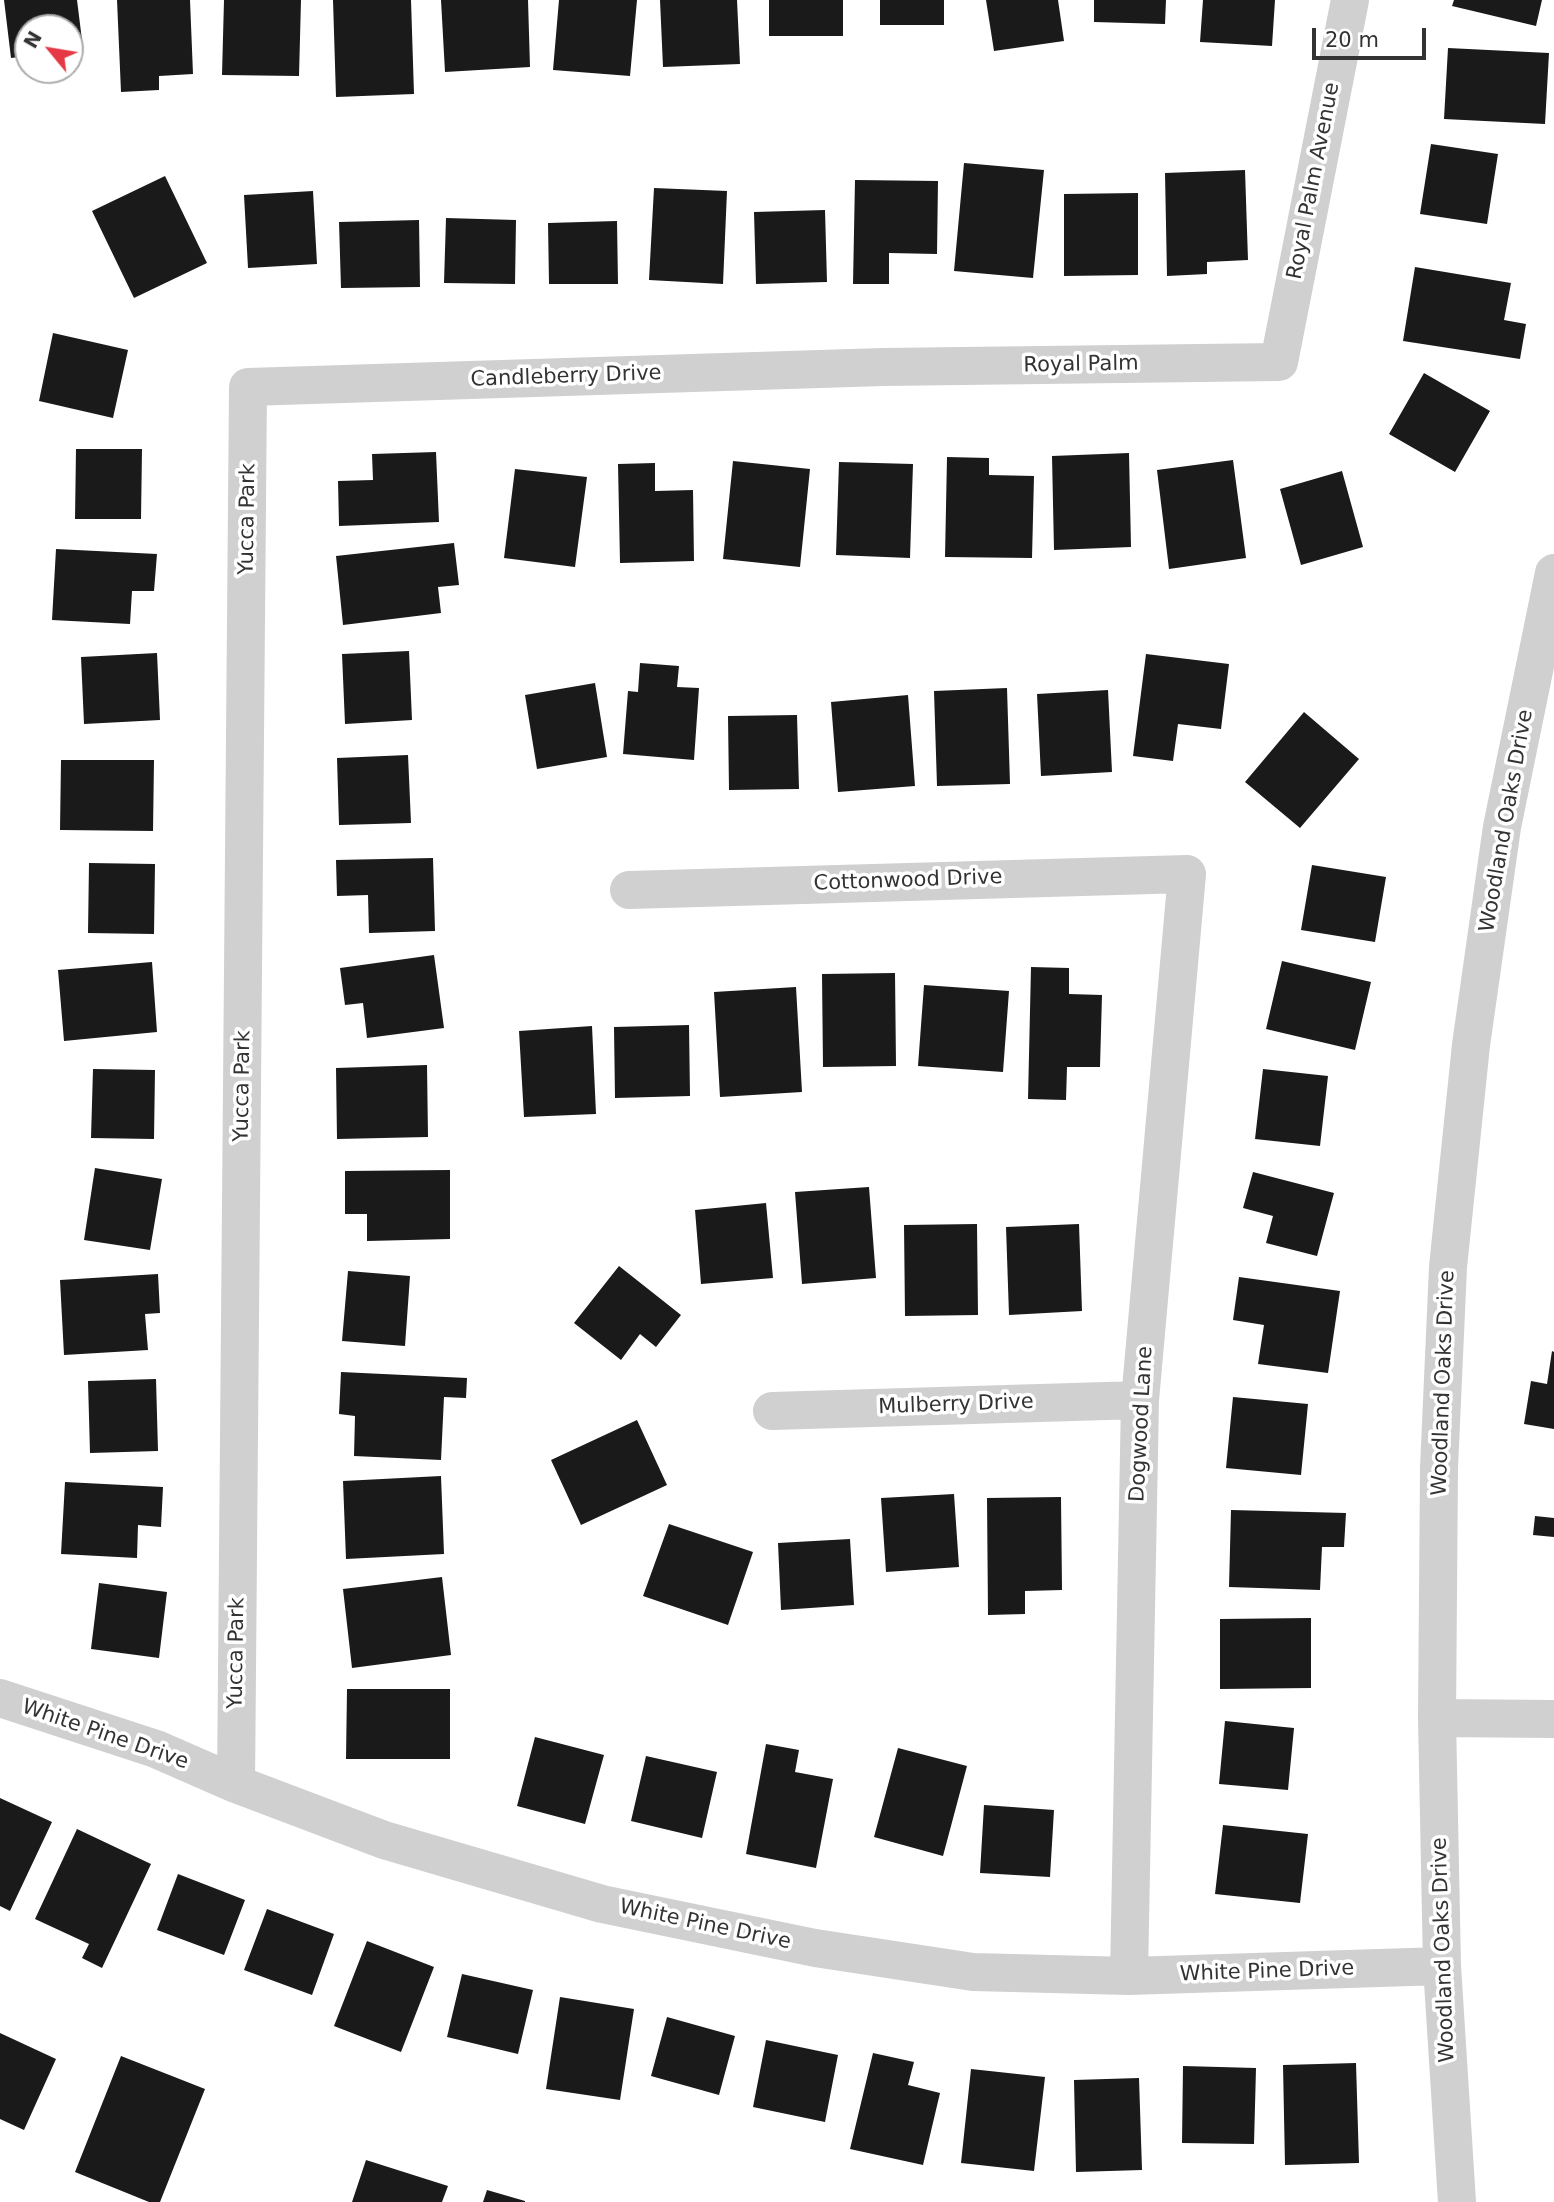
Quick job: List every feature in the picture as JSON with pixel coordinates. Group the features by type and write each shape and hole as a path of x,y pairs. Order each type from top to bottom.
{"street":[{"name":"Royal Palm Avenue","path":"1279,362 1350,0"},
{"name":"Royal Palm","path":"883,367 1279,362"},
{"name":"Candleberry Drive","path":"248,387 883,367"},
{"name":"Yucca Park","path":"236,1784 248,387"},
{"name":"Woodland Oaks Drive","path":"1457,2202 1442,1966 1437,1718 1439,1468 1448,1267 1471,1045 1502,827 1554,573"},
{"name":"Cottonwood Drive","path":"629,890 1187,874"},
{"name":"Dogwood Lane","path":"1129,1976 1140,1400 1187,874"},
{"name":"Mulberry Drive","path":"772,1411 1140,1400"},
{"name":"White Pine Drive","path":"0,1698 156,1749 236,1784 384,1840 602,1904 815,1948 973,1972 1129,1976 1442,1966"},
{"path":"1437,1718 1554,1718"}],"building":[{"path":"4,0 77,0 79,14 14,14 14,58 11,58"},
{"path":"117,0 190,0 193,74 159,76 159,90 121,92"},
{"path":"224,0 301,0 299,76 222,75"},
{"path":"333,0 411,0 414,94 336,97"},
{"path":"441,0 528,0 530,67 445,72"},
{"path":"559,0 637,0 630,76 553,70"},
{"path":"660,0 737,0 740,64 663,67"},
{"path":"769,0 843,0 843,36 769,36"},
{"path":"880,0 944,0 944,25 880,25"},
{"path":"986,0 1058,0 1064,41 994,51"},
{"path":"1094,0 1166,0 1165,24 1094,22"},
{"path":"1203,0 1275,0 1272,46 1200,42"},
{"path":"1454,0 1542,0 1536,26 1452,6"},
{"path":"1448,48 1549,53 1545,124 1444,119"},
{"path":"1431,144 1498,154 1487,224 1420,214"},
{"path":"964,163 1044,170 1033,278 954,271"},
{"path":"1245,170 1248,260 1207,262 1207,274 1167,276 1165,173"},
{"path":"165,176 207,263 134,298 92,211"},
{"path":"855,180 938,181 937,254 889,253 889,284 853,284"},
{"path":"654,188 727,191 723,284 649,280"},
{"path":"313,191 317,264 248,268 244,195"},
{"path":"1138,193 1138,275 1064,276 1064,194"},
{"path":"825,210 827,282 756,284 754,212"},
{"path":"446,218 516,220 515,284 444,283"},
{"path":"419,220 420,287 341,288 339,222"},
{"path":"617,221 618,284 549,284 548,223"},
{"path":"1415,267 1511,283 1504,320 1526,324 1520,359 1403,341"},
{"path":"53,333 128,350 113,418 39,401"},
{"path":"1424,373 1490,411 1455,472 1389,434"},
{"path":"76,449 142,449 141,519 75,519"},
{"path":"436,452 439,522 339,526 338,481 373,480 372,454"},
{"path":"1129,453 1131,547 1054,550 1052,456"},
{"path":"947,457 989,458 989,475 1034,476 1032,558 945,557"},
{"path":"1233,460 1246,558 1169,569 1157,470"},
{"path":"733,461 810,469 800,567 723,559"},
{"path":"839,462 913,464 910,558 836,555"},
{"path":"655,463 655,491 693,490 694,561 620,563 618,464"},
{"path":"515,469 587,477 575,567 504,558"},
{"path":"1342,471 1363,547 1301,565 1280,489"},
{"path":"454,543 459,585 438,587 441,613 343,625 336,556"},
{"path":"56,549 157,554 154,591 132,591 130,624 52,620"},
{"path":"409,651 412,720 345,724 342,654"},
{"path":"157,653 160,720 84,724 81,657"},
{"path":"1146,654 1229,664 1221,729 1178,724 1173,761 1133,756"},
{"path":"640,663 679,666 677,687 699,688 694,760 623,754 628,691 638,692"},
{"path":"595,683 607,757 537,769 525,695"},
{"path":"1007,688 1010,784 937,786 934,691"},
{"path":"1108,690 1112,772 1041,776 1037,694"},
{"path":"908,695 915,786 838,792 831,702"},
{"path":"1304,712 1359,759 1300,828 1245,782"},
{"path":"797,715 799,789 729,790 728,716"},
{"path":"408,755 411,823 339,825 337,758"},
{"path":"61,760 154,760 153,831 60,830"},
{"path":"433,858 435,931 369,933 368,895 337,896 336,860"},
{"path":"89,863 155,864 154,934 88,933"},
{"path":"1312,865 1386,877 1375,942 1301,930"},
{"path":"434,955 444,1028 367,1038 363,1003 345,1005 340,968"},
{"path":"1282,961 1371,982 1355,1050 1266,1029"},
{"path":"152,962 157,1032 64,1041 58,970"},
{"path":"1031,967 1069,968 1069,994 1102,995 1100,1067 1067,1067 1066,1100 1028,1099"},
{"path":"895,973 896,1066 823,1067 822,974"},
{"path":"924,985 1009,991 1003,1072 918,1066"},
{"path":"796,987 802,1092 720,1097 714,992"},
{"path":"689,1025 690,1096 615,1098 614,1027"},
{"path":"592,1026 596,1114 524,1117 519,1031"},
{"path":"427,1065 428,1137 337,1139 336,1068"},
{"path":"93,1069 155,1070 154,1139 91,1138"},
{"path":"1263,1069 1328,1076 1320,1146 1255,1139"},
{"path":"95,1168 162,1179 150,1250 84,1240"},
{"path":"450,1170 450,1239 367,1241 367,1214 345,1214 345,1171"},
{"path":"1253,1172 1334,1193 1317,1256 1266,1243 1273,1216 1243,1208"},
{"path":"869,1187 876,1278 802,1284 795,1192"},
{"path":"766,1203 773,1278 701,1284 695,1210"},
{"path":"977,1224 978,1315 905,1316 904,1225"},
{"path":"1079,1224 1082,1311 1009,1315 1006,1227"},
{"path":"619,1266 681,1315 656,1347 640,1334 621,1360 574,1323"},
{"path":"348,1271 410,1276 405,1346 342,1341"},
{"path":"158,1274 160,1313 145,1314 148,1350 64,1355 60,1280"},
{"path":"1239,1277 1340,1291 1328,1373 1258,1364 1264,1325 1233,1320"},
{"path":"1552,1351 1554,1429 1524,1424 1531,1381 1547,1384"},
{"path":"341,1372 467,1378 466,1398 444,1397 441,1460 354,1456 355,1416 339,1414"},
{"path":"156,1379 158,1451 90,1453 88,1381"},
{"path":"1233,1397 1308,1404 1301,1475 1226,1468"},
{"path":"637,1420 667,1485 581,1525 551,1460"},
{"path":"441,1476 444,1554 346,1559 343,1481"},
{"path":"65,1482 163,1487 161,1527 138,1525 137,1558 61,1554"},
{"path":"954,1494 959,1567 886,1572 881,1498"},
{"path":"1061,1497 1062,1590 1025,1591 1025,1614 988,1615 987,1498"},
{"path":"1231,1510 1346,1513 1344,1547 1322,1547 1320,1590 1229,1587"},
{"path":"1535,1516 1554,1518 1554,1537 1533,1535"},
{"path":"669,1524 753,1552 728,1625 643,1596"},
{"path":"850,1539 854,1605 781,1610 778,1543"},
{"path":"442,1577 451,1655 352,1668 343,1589"},
{"path":"99,1583 167,1592 159,1658 91,1649"},
{"path":"1311,1618 1311,1688 1220,1689 1220,1619"},
{"path":"347,1689 450,1689 450,1759 346,1759"},
{"path":"1225,1721 1294,1728 1288,1790 1219,1784"},
{"path":"535,1737 604,1755 585,1824 517,1806"},
{"path":"766,1744 799,1750 795,1772 833,1779 816,1868 746,1854"},
{"path":"898,1748 967,1766 943,1856 874,1837"},
{"path":"646,1756 717,1772 702,1838 631,1821"},
{"path":"0,1798 52,1822 10,1911 0,1906"},
{"path":"984,1805 1054,1810 1050,1877 980,1873"},
{"path":"1223,1825 1308,1834 1300,1903 1215,1894"},
{"path":"77,1829 151,1864 102,1968 82,1958 89,1944 35,1919"},
{"path":"178,1874 245,1900 224,1955 157,1930"},
{"path":"267,1909 334,1934 312,1995 244,1970"},
{"path":"367,1941 434,1967 401,2052 334,2026"},
{"path":"462,1974 533,1990 518,2054 447,2037"},
{"path":"560,1997 634,2009 620,2100 546,2089"},
{"path":"667,2017 735,2036 719,2095 651,2076"},
{"path":"0,2033 56,2059 24,2130 0,2119"},
{"path":"766,2040 838,2055 825,2122 753,2107"},
{"path":"873,2053 914,2062 908,2085 940,2093 923,2165 850,2149"},
{"path":"121,2056 205,2089 160,2202 149,2202 75,2172"},
{"path":"1356,2063 1359,2163 1285,2165 1283,2065"},
{"path":"1183,2066 1256,2068 1254,2144 1182,2143"},
{"path":"971,2069 1045,2077 1034,2171 961,2163"},
{"path":"1139,2078 1142,2170 1076,2172 1074,2080"},
{"path":"366,2160 448,2186 442,2202 352,2202"},
{"path":"487,2190 525,2201 525,2202 483,2202"}]}
